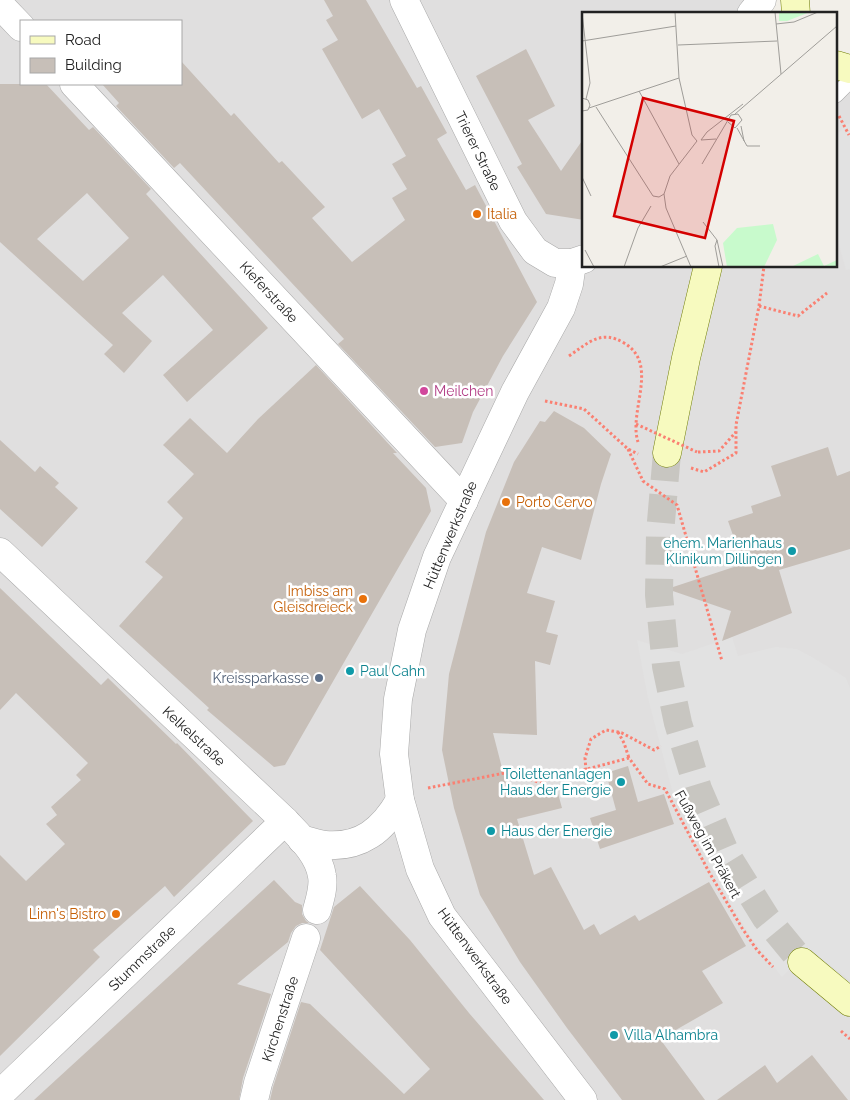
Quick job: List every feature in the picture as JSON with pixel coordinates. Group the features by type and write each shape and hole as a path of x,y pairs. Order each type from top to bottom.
{"main road":[{"path":"667,453 686,358 708,268"},
{"path":"802,962 850,1002"}],"street":[{"name":"Trierer Straße","path":"404,0 513,221 535,251 555,263 578,261"},
{"path":"753,12 762,0"},
{"path":"0,5 20,27"},
{"name":"Kieferstraße","path":"75,85 464,501"},
{"name":"Hüttenwerkstraße","path":"578,261 562,308 515,392 437,557 412,630 398,699 394,754 399,797 420,869 442,916 583,1100"},
{"name":"Kelkelstraße","path":"0,552 294,831"},
{"path":"294,831 324,844 350,844 374,833 393,811 399,797"},
{"path":"294,831 316,859 323,877 322,893 317,910"},
{"name":"Stummstraße","path":"0,1094 294,831"},
{"name":"Kirchenstraße","path":"254,1100 306,938"}],"lane":[{"path":"838,93 850,81"}],"path":[{"path":"839,116 850,135"},
{"path":"759,306 798,316 828,293"},
{"path":"538,399 584,409 628,449 643,480 677,504 722,661"},
{"path":"636,424 698,452 718,451 736,432"},
{"path":"586,770 585,758 591,739 606,730 622,732 654,750 661,746"},
{"name":"Fußweg im Präkert","path":"618,732 629,758 648,784 665,789 709,872 757,950"},
{"path":"399,797 510,772 538,782 629,758"}],"shaded area":[{"path":"0,0 755,0 754,3 766,12 582,12 582,268 838,268 838,63 850,72 850,1100 0,1100"},
{"path":"850,123 850,269 846,270 838,241 838,134 845,125"},
{"path":"732,637 738,656 776,647 797,649 846,678 850,688 850,980 809,950 782,977 750,936 719,884 672,790 648,698 637,640 682,654"}],"building":[{"path":"324,0 366,0 417,88 421,86 447,133 437,139 466,190 475,185 537,302 503,356 473,412 462,443 435,447 338,344 344,339 180,163 174,168 116,106 119,103 103,85 182,85 182,62 231,116 234,113 279,163 282,161 325,207 312,218 352,262 405,220 392,198 407,189 392,164 406,156 379,109 362,119 322,49 338,40 326,20 333,16"},
{"path":"526,49 555,106 528,120 561,171 582,141 582,220 546,214 517,167 522,164 476,76"},
{"path":"0,84 47,85 89,130 93,127 151,189 146,194 268,328 187,402 163,375 213,330 163,275 122,313 152,341 124,373 104,354 113,345 0,242","holes":["87,193 129,238 83,281 37,239"]},
{"path":"316,365 397,453 393,453 426,488 431,511 285,765 274,767 207,710 209,708 119,626 163,577 145,562 183,518 167,502 194,474 163,445 190,418 227,453 258,419"},
{"path":"554,411 584,428 611,454 581,560 542,547 527,593 555,601 546,632 558,635 550,665 535,661 537,735 493,733 509,795 556,786 562,808 517,819 534,875 551,867 584,930 594,924 600,935 635,915 639,921 709,882 746,946 702,971 723,1003 660,1039 705,1100 622,1100 520,962 480,895 454,808 442,750 449,674 486,532 514,462 540,421 545,422"},
{"path":"0,440 35,472 40,466 59,483 55,487 78,508 42,547 0,509"},
{"name":"ehem. Marienhaus Klinikum Dillingen","path":"828,447 837,476 850,471 850,549 779,570 792,613 722,641 731,611 667,589 743,564 728,521 753,513 751,506 781,496 771,466"},
{"path":"0,588 101,685 108,678 177,743 253,821 174,897 165,886 93,950 100,957 0,1056 0,855 26,881 65,844 46,824 57,815 51,807 81,780 76,775 88,763 16,693 0,710"},
{"path":"628,766 638,802 664,794 674,824 600,849 590,818 616,810 606,773"},
{"path":"274,880 295,902 302,905 302,914 309,923 302,923 296,926 288,942 237,984 271,994 243,1078 239,1100 34,1100"},
{"path":"360,886 410,940 469,1013 544,1100 270,1100 301,1002 310,1004 404,1094 430,1069 320,950 334,907"},
{"path":"812,1055 848,1100 717,1100 765,1065 777,1083"}],"tunnel":[{"path":"667,453 660,533 659,595 666,666 678,723 698,789 726,854 766,918 802,962"}],"place":[{"name":"Italia","path":"477,214"},
{"name":"Meilchen","path":"424,391"},
{"name":"Porto Cervo","path":"506,502"},
{"name":"ehem. Marienhaus Klinikum Dillingen","path":"792,551"},
{"name":"Imbiss am Gleisdreieck","path":"363,599"},
{"name":"Paul Cahn","path":"350,671"},
{"name":"Kreissparkasse","path":"319,678"},
{"name":"Toilettenanlagen Haus der Energie","path":"621,782"},
{"name":"Haus der Energie","path":"491,831"},
{"name":"Linn's Bistro","path":"116,914"},
{"name":"Villa Alhambra","path":"614,1035"}]}
